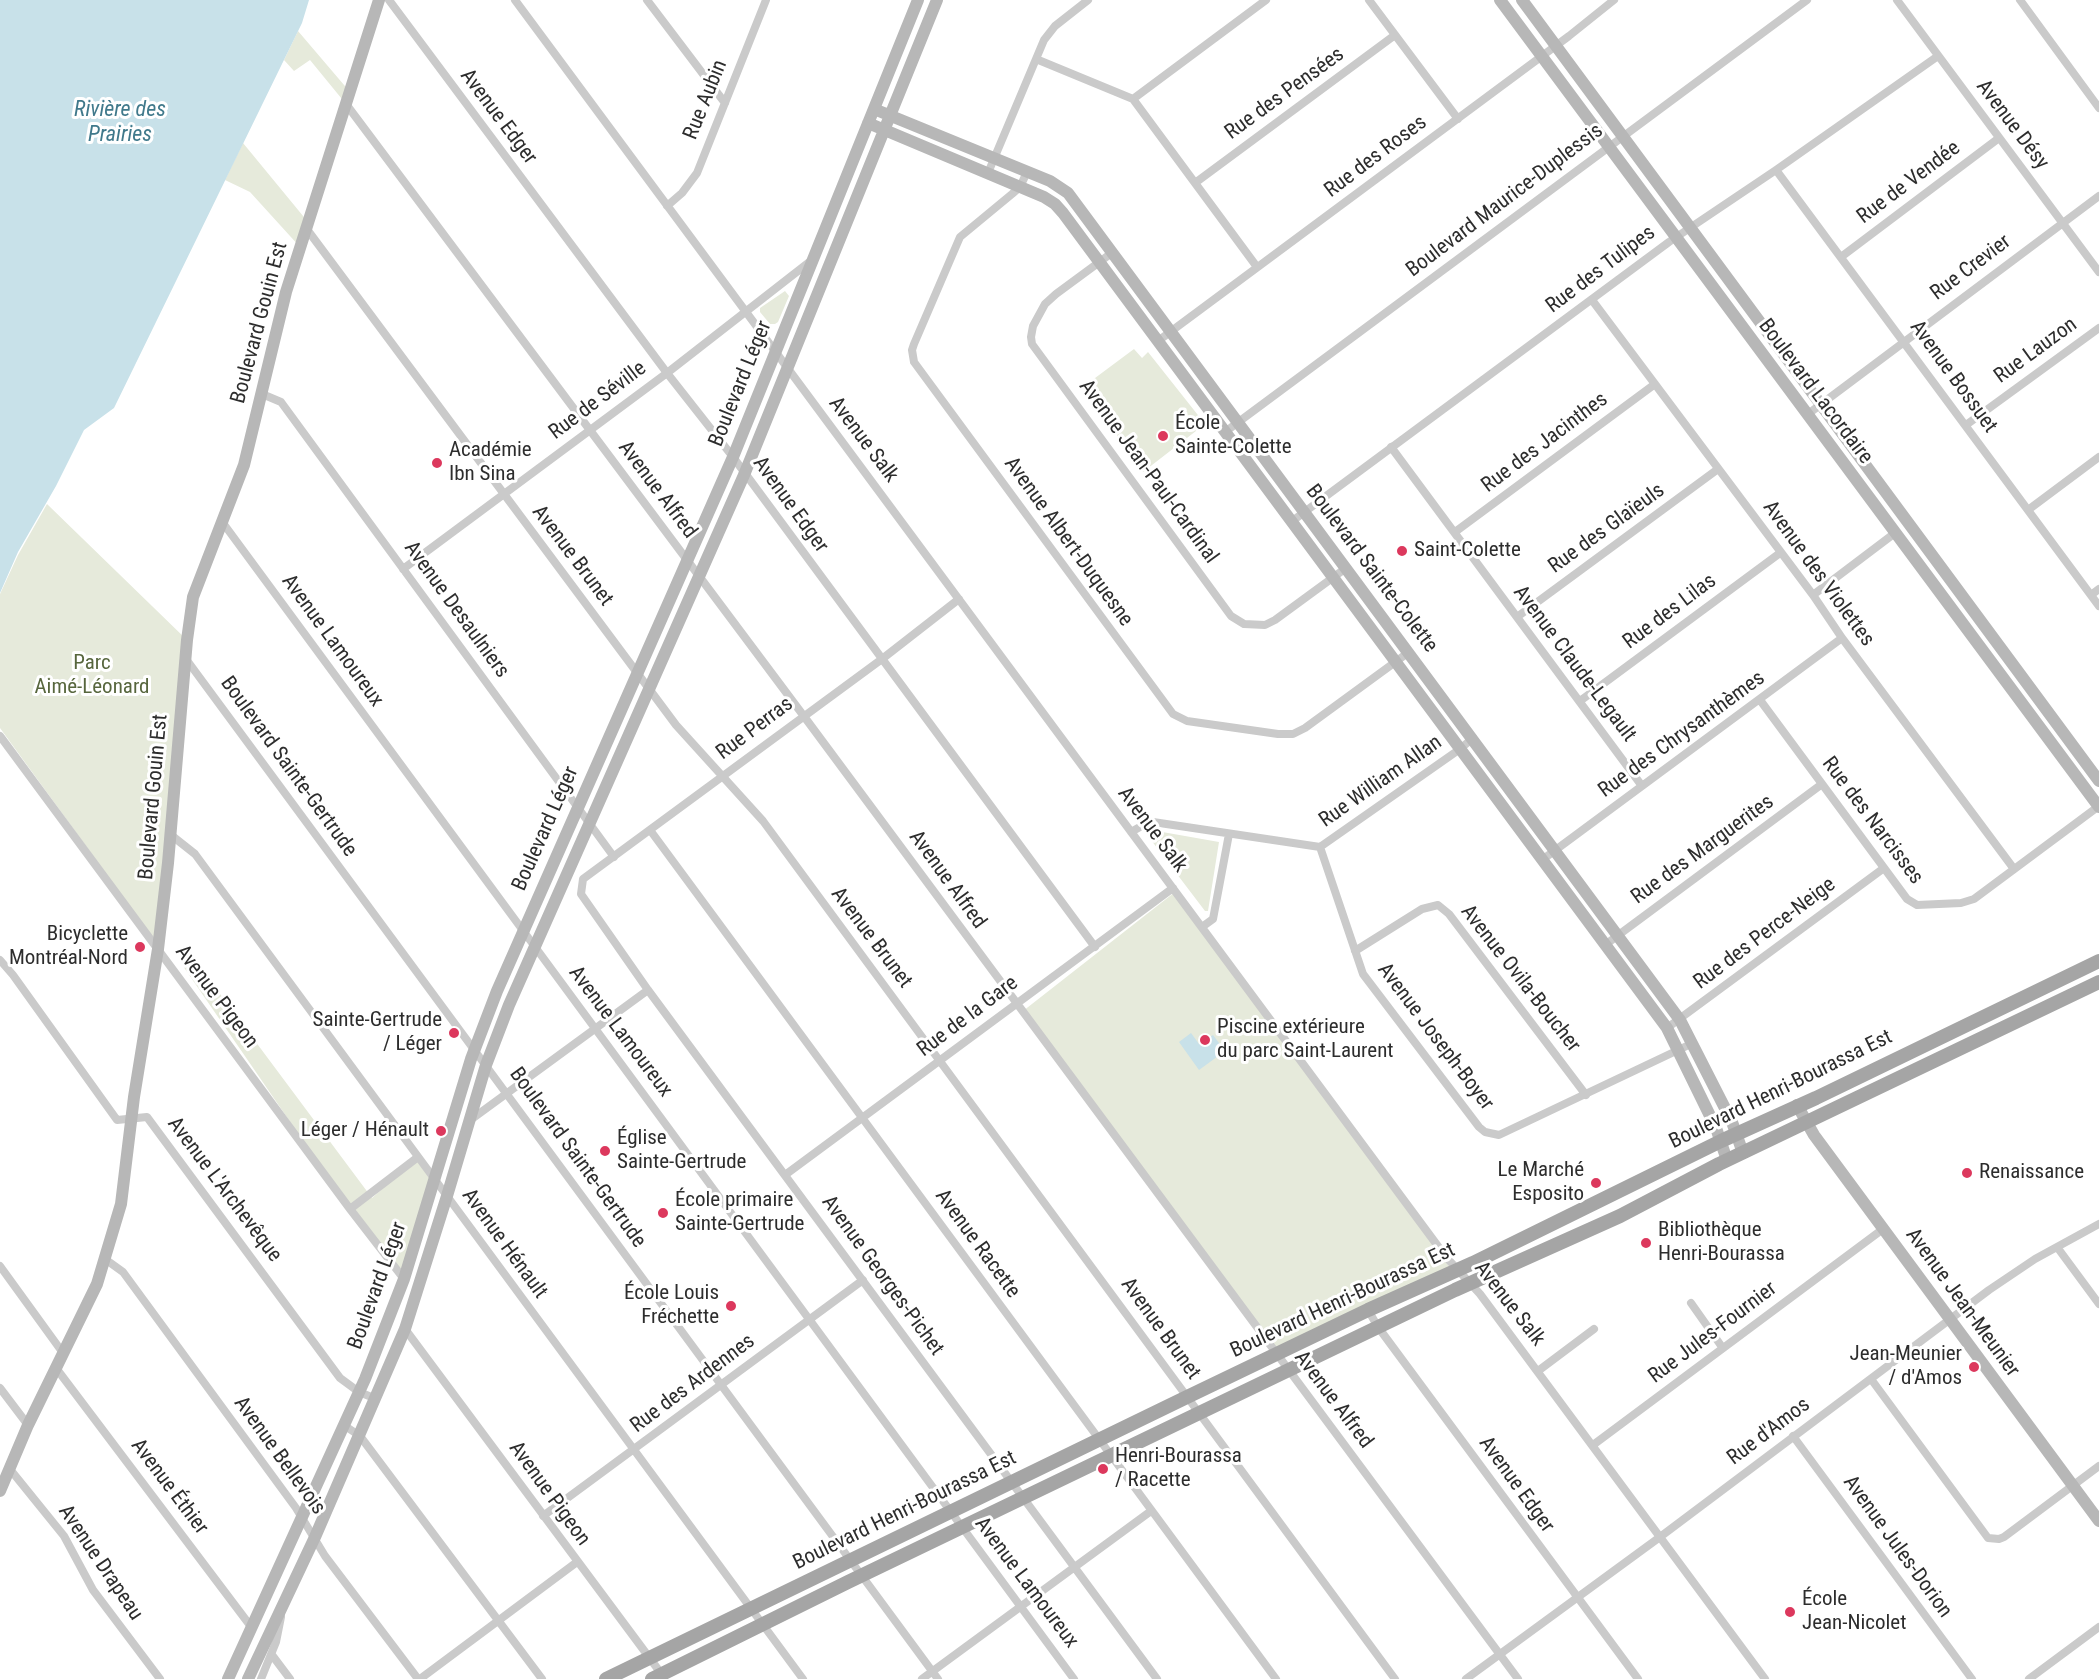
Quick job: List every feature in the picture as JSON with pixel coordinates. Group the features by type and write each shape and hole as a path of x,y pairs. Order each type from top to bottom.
{"main road":[{"name":"Boulevard Gouin Est","path":"0,1491 28,1425 97,1284 121,1204 158,949 193,597 244,465 286,292 379,0"},
{"name":"Boulevard Léger","path":"228,1679 345,1426 404,1279 474,1050 523,929 733,457 918,0"},
{"name":"Boulevard Léger","path":"248,1679 315,1537 405,1329 486,1065 509,1005 744,475 892,116 937,0"},
{"name":"Boulevard Lacordaire","path":"1500,0 2099,807"},
{"name":"Boulevard Lacordaire","path":"1522,0 2099,781"},
{"name":"Boulevard Sainte-Colette","path":"874,109 995,158 1063,189 1113,252 1680,1020 1693,1043 1743,1153"},
{"name":"Boulevard Sainte-Colette","path":"868,123 1044,197 1055,204 1667,1028 1721,1141 1727,1160"},
{"name":"Boulevard Henri-Bourassa Est","path":"606,1679 1276,1354 1459,1270 1721,1141 1816,1098 2099,961"},
{"name":"Boulevard Henri-Bourassa Est","path":"659,1677 1288,1370 1470,1283 1620,1216 1727,1160 2099,982"},
{"name":"Avenue Jean-Meunier","path":"1797,1105 1806,1123 2099,1521"}],"street":[{"name":"Avenue Edger","path":"389,0 667,373 733,457 744,475 1095,947"},
{"name":"Avenue Salk","path":"515,0 1440,1248 1480,1294 1765,1679"},
{"path":"647,0 725,103"},
{"name":"Rue Aubin","path":"667,206 682,193 697,173 766,0"},
{"path":"988,173 1044,40 1055,26 1088,0"},
{"path":"1133,99 1266,0"},
{"path":"1370,0 1458,119"},
{"name":"Rue des Roses","path":"1158,341 1556,46 1614,0"},
{"name":"Boulevard Maurice-Duplessis","path":"1225,432 1807,0"},
{"name":"Avenue Désy","path":"1897,0 2099,272"},
{"path":"2020,0 2099,108"},
{"name":"Rue des Pensées","path":"1196,183 1395,35"},
{"name":"Rue des Tulipes","path":"1292,522 1676,237 1938,56"},
{"path":"1036,59 1133,99 1257,267"},
{"name":"Avenue Alfred","path":"346,104 699,575 1518,1679"},
{"name":"Rue de Vendée","path":"1841,257 1999,138"},
{"name":"Avenue Bossuet","path":"1776,170 2099,606"},
{"name":"Avenue Albert-Duquesne","path":"1027,172 1020,187 960,237 914,344 912,350 914,362 1173,714 1187,721 1278,734 1293,734 1305,728 1409,652"},
{"name":"Rue Crevier","path":"1808,414 2099,196"},
{"name":"Avenue Brunet","path":"306,228 648,690 686,739 763,821 1395,1679"},
{"name":"Avenue Jean-Paul-Cardinal","path":"1113,252 1045,304 1033,326 1032,344 1231,616 1244,624 1265,625 1346,568"},
{"name":"Rue de Séville","path":"403,569 667,373 813,259"},
{"name":"Avenue des Violettes","path":"1592,300 2014,869"},
{"name":"Rue Lauzon","path":"1966,425 2099,327"},
{"name":"Rue des Jacinthes","path":"1455,532 1655,384"},
{"name":"Avenue Desaulniers","path":"262,394 281,402 614,856"},
{"name":"Avenue Claude-Legault","path":"1391,447 1642,786"},
{"path":"2028,510 2099,457"},
{"name":"Rue des Glaïeuls","path":"1517,617 1718,469"},
{"name":"Avenue Lamoureux","path":"223,524 1074,1679"},
{"path":"1812,595 1895,533"},
{"name":"Rue des Lilas","path":"1580,701 1780,553"},
{"path":"2091,595 2099,588"},
{"name":"Rue Perras","path":"581,894 583,879 882,659 959,599"},
{"name":"Rue des Chrysanthèmes","path":"1542,860 1842,638"},
{"name":"Boulevard Sainte-Gertrude","path":"186,659 938,1679"},
{"name":"Rue des Narcisses","path":"1761,700 1884,868 1907,898 1917,905 1961,903 1974,899 2099,807"},
{"name":"Avenue Pigeon","path":"0,736 404,1279"},
{"name":"Rue William Allan","path":"1131,832 1153,822 1320,847 1473,738"},
{"name":"Rue des Marguerites","path":"1605,945 1822,784"},
{"name":"Avenue Racette","path":"650,830 1276,1679"},
{"path":"1202,927 1213,919 1230,834"},
{"name":"Avenue Hénault","path":"171,835 195,855 803,1679"},
{"name":"Avenue Joseph-Boyer","path":"1320,847 1363,974 1485,1132 1499,1135 1693,1043"},
{"name":"Rue des Perce-Neige","path":"1667,1028 1884,868"},
{"name":"Rue de la Gare","path":"785,1175 1173,888"},
{"name":"Avenue Georges-Pichet","path":"581,894 648,990 1157,1679"},
{"name":"Avenue Ovila-Boucher","path":"1355,951 1422,909 1438,905 1449,914 1586,1095"},
{"name":"Avenue L'Archevêque","path":"0,960 117,1120 147,1117 340,1378 359,1392 374,1398"},
{"path":"469,1121 508,1095 648,990"},
{"path":"350,1209 418,1157"},
{"name":"Rue d'Amos","path":"1466,1679 2019,1269 2099,1224"},
{"name":"Rue Jules-Fournier","path":"1593,1445 1883,1229"},
{"path":"2056,1247 2099,1304"},
{"name":"Avenue Bellevois","path":"105,1259 123,1272 303,1517 325,1556 419,1679"},
{"path":"0,1266 63,1353"},
{"name":"Rue des Ardennes","path":"543,1516 863,1281"},
{"path":"1692,1303 1722,1347"},
{"name":"Avenue Edger","path":"1368,1310 1378,1327 1638,1679"},
{"name":"Avenue Pigeon","path":"405,1329 650,1658 659,1677"},
{"path":"1538,1371 1594,1329"},
{"name":"Avenue Éthier","path":"56,1368 252,1628"},
{"path":"1871,1379 1988,1538 2004,1537 2099,1466"},
{"path":"0,1388 28,1425"},
{"path":"345,1426 360,1436 542,1679"},
{"name":"Avenue Jules-Dorion","path":"1793,1436 1972,1679"},
{"name":"Avenue Drapeau","path":"9,1468 64,1536 93,1590 160,1679"},
{"path":"921,1679 1151,1510"},
{"path":"419,1679 577,1562"},
{"name":"Boulevard Léger","path":"261,1679 276,1642 283,1602"},
{"path":"2029,1679 2099,1627"},
{"path":"272,1655 290,1679"}],"green space":[{"path":"298,31 350,92 346,104 310,60 294,71 284,60"},
{"path":"243,143 308,222 300,247 250,192 225,180"},
{"path":"785,291 789,296 778,322 770,324 760,312 760,308"},
{"path":"1134,349 1142,358 1148,352 1205,424 1143,472 1117,437 1118,417 1091,381"},
{"name":"Parc Aimé-Léonard","path":"47,504 187,640 161,949 0,728 0,594 18,555"},
{"path":"1151,830 1219,842 1208,911 1205,911 1148,836"},
{"path":"1175,892 1453,1272 1279,1355 1023,1011"},
{"path":"191,955 372,1198 418,1157 434,1180 404,1279 350,1209 183,966"}],"water":[{"name":"Rivière des Prairies","path":"0,0 309,0 302,23 114,408 84,430 56,486 18,552 0,593"},
{"path":"1191,1033 1199,1044 1213,1035 1225,1051 1199,1070 1179,1042"}],"place":[{"name":"École Sainte-Colette","path":"1163,436"},
{"name":"Académie Ibn Sina","path":"437,463"},
{"name":"Saint-Colette","path":"1402,551"},
{"name":"Bicyclette Montréal-Nord","path":"140,947"},
{"name":"Sainte-Gertrude / Léger","path":"454,1033"},
{"name":"Piscine extérieure du parc Saint-Laurent","path":"1205,1040"},
{"name":"Léger / Hénault","path":"441,1131"},
{"name":"Église Sainte-Gertrude","path":"605,1151"},
{"name":"Renaissance","path":"1967,1173"},
{"name":"Le Marché Esposito","path":"1596,1183"},
{"name":"École primaire Sainte-Gertrude","path":"663,1213"},
{"name":"Bibliothèque Henri-Bourassa","path":"1646,1243"},
{"name":"École Louis Fréchette","path":"731,1306"},
{"name":"Jean-Meunier / d'Amos","path":"1974,1367"},
{"name":"Henri-Bourassa / Racette","path":"1103,1469"},
{"name":"École Jean-Nicolet","path":"1790,1612"}]}
